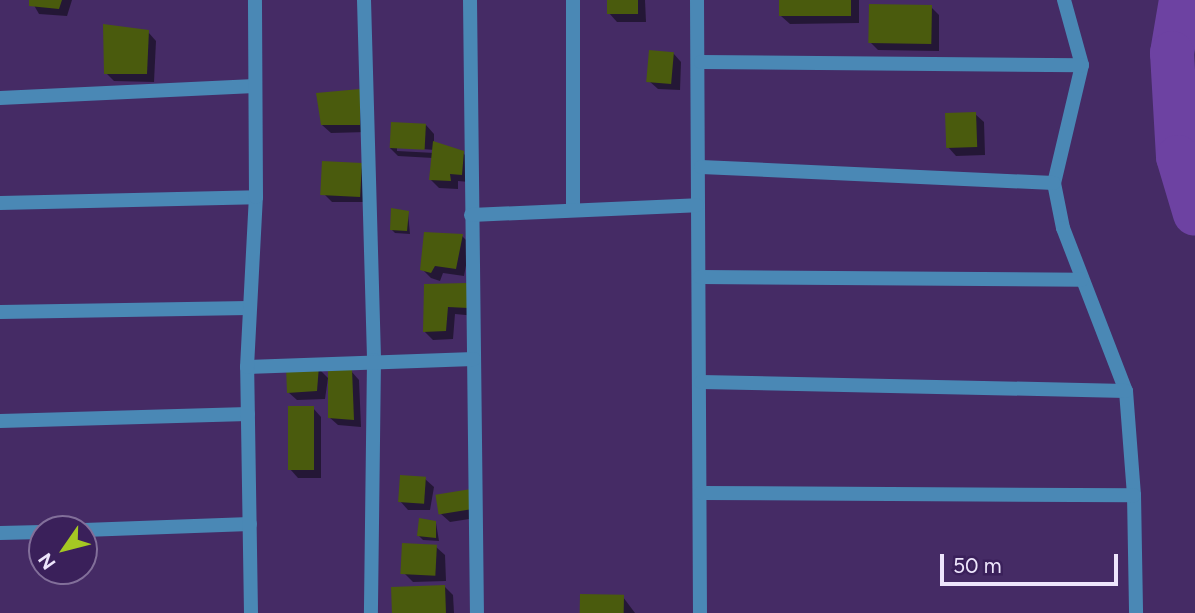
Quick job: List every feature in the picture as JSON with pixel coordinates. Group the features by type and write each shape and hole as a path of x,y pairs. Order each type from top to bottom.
{"street":[{"path":"251,613 247,367 256,197 255,0"},
{"path":"364,0 374,360 371,613"},
{"path":"470,0 477,613"},
{"path":"573,0 573,208"},
{"path":"697,0 701,62 701,167 697,205 701,382 700,613"},
{"path":"1064,0 1082,65 1054,183 1063,228 1126,391 1134,495 1136,613"},
{"path":"701,62 1082,65"},
{"path":"0,98 255,86"},
{"path":"701,167 1054,183"},
{"path":"0,202 256,197"},
{"path":"471,215 573,208 697,205"},
{"path":"700,277 1082,280"},
{"path":"0,312 249,307"},
{"path":"247,367 374,360 474,359"},
{"path":"701,382 1126,391"},
{"path":"0,421 248,414"},
{"path":"701,493 1134,495"},
{"path":"98,529 250,524"},
{"path":"0,533 28,532"}],"building":[{"path":"29,0 62,0 59,9 29,6"},
{"path":"607,0 638,0 638,14 607,14"},
{"path":"779,0 851,0 851,16 779,16"},
{"path":"869,4 932,5 931,44 868,43"},
{"path":"103,24 149,30 147,74 104,74"},
{"path":"649,50 674,52 671,84 646,82"},
{"path":"360,89 360,125 321,125 316,93"},
{"path":"976,112 977,147 946,148 945,113"},
{"path":"391,122 426,124 425,150 390,148"},
{"path":"433,141 464,151 462,175 450,174 451,181 429,180"},
{"path":"322,161 362,163 360,197 320,195"},
{"path":"391,208 409,211 407,231 390,230"},
{"path":"424,232 463,234 456,269 435,266 431,273 420,270"},
{"path":"467,283 468,308 448,307 446,331 423,332 424,284"},
{"path":"286,366 319,366 317,391 287,393"},
{"path":"352,369 354,420 328,418 328,371"},
{"path":"288,406 314,406 314,470 288,470"},
{"path":"400,475 426,477 424,504 398,502"},
{"path":"471,489 474,509 439,514 435,495"},
{"path":"419,518 436,521 436,538 417,536"},
{"path":"402,543 437,545 435,576 400,574"},
{"path":"445,585 446,613 392,613 391,587"},
{"path":"580,594 624,595 624,613 580,613"}],"waterway":[{"path":"1181,0 1172,53 1178,157 1195,214"}]}
